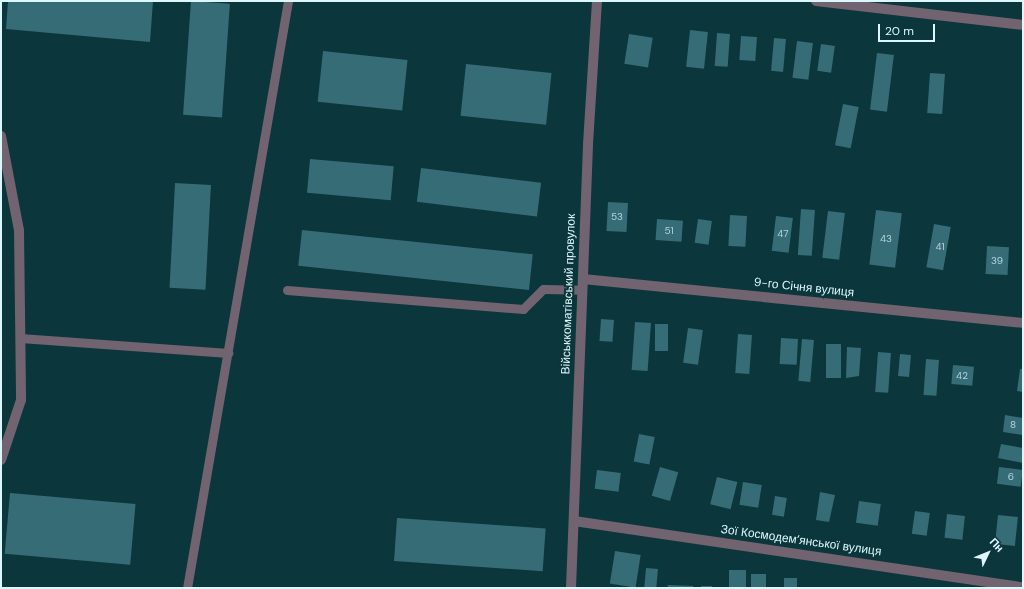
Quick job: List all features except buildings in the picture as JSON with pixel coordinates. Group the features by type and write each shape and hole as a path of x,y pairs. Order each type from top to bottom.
{"street":[{"name":"Військкоматівський провулок","path":"571,588 588,144 597,1"},
{"path":"816,1 1023,25"},
{"path":"1,136 19,230 21,400 1,460"},
{"name":"9-го Січня вулиця","path":"583,279 1023,323"},
{"name":"Зої Космодем’янської вулиця","path":"574,521 1023,587"}],"lane":[{"path":"187,588 288,1"},
{"path":"287,290 523,309 543,289 582,290"},
{"path":"20,338 228,353"}]}
